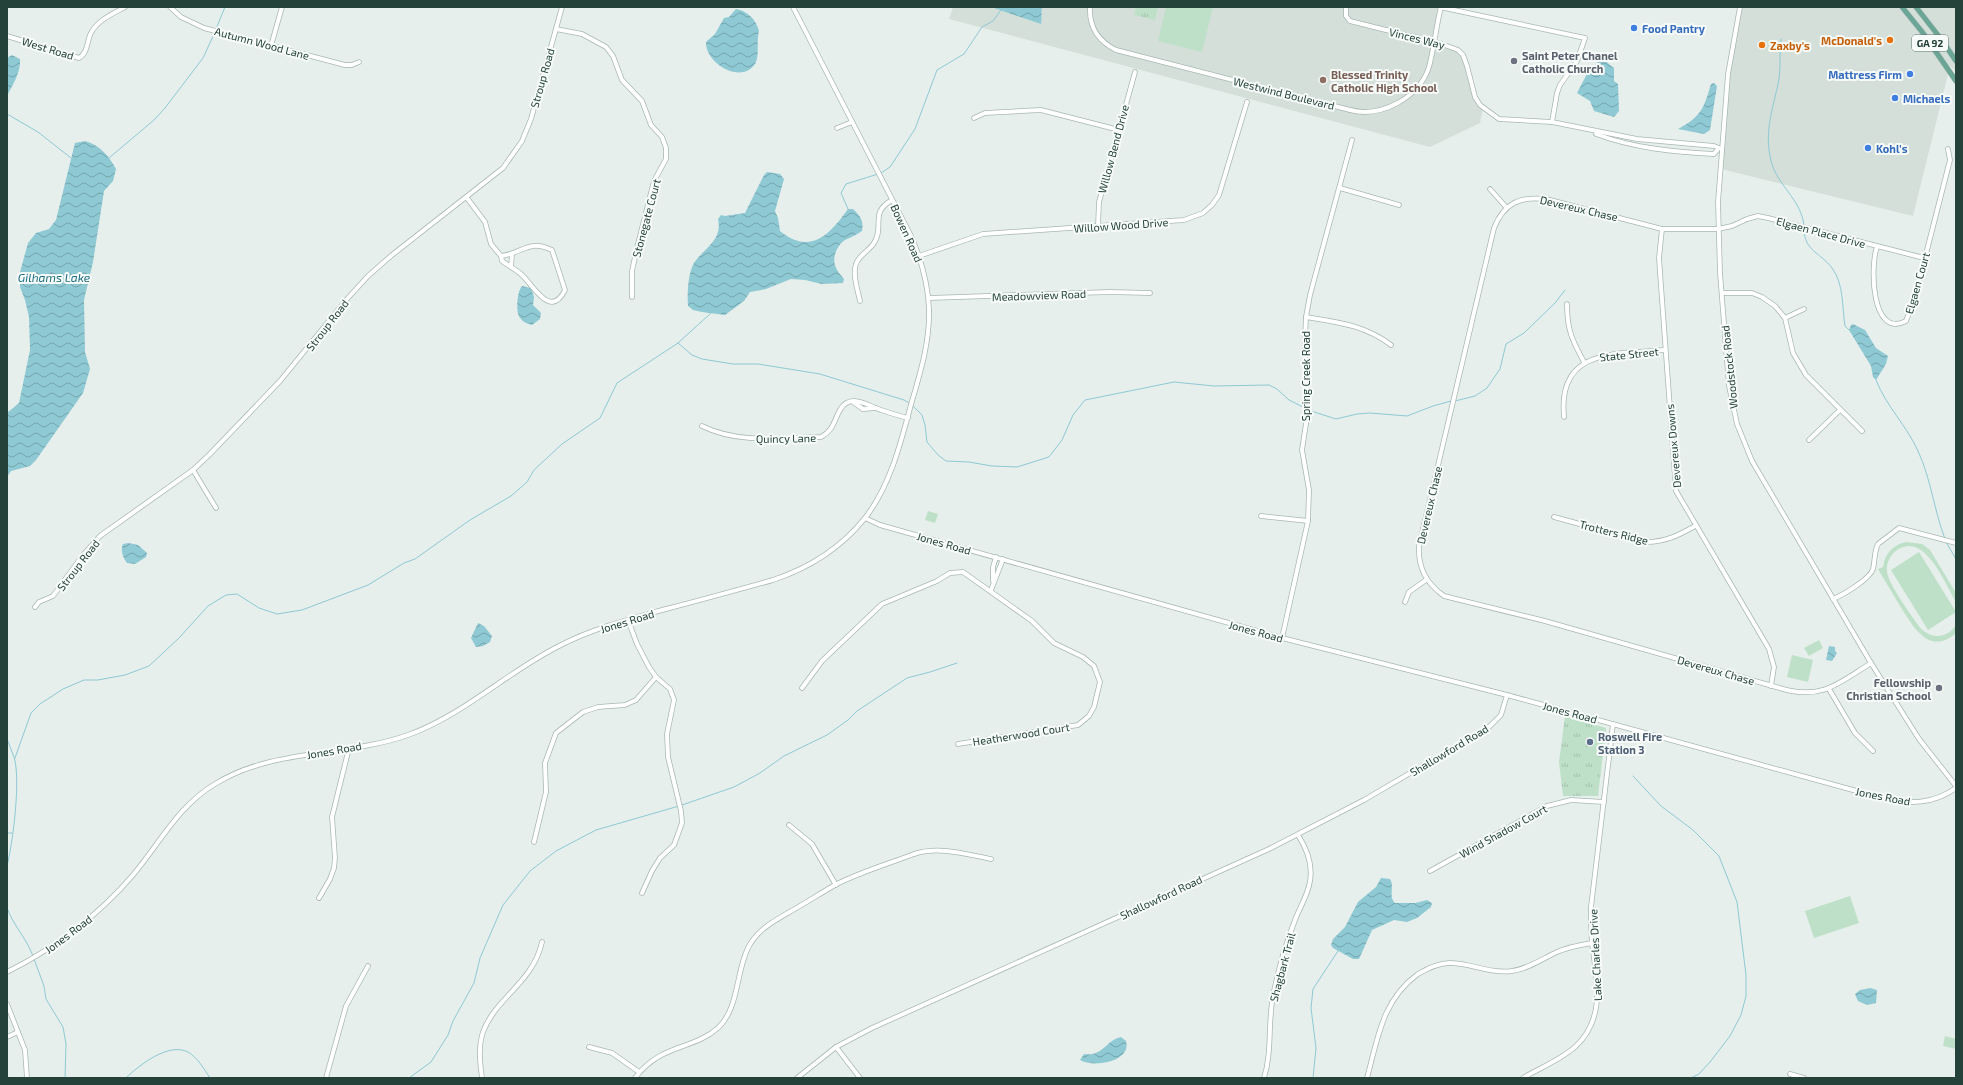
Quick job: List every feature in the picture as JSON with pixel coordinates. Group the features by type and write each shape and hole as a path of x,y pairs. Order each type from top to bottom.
{"main road":[{"name":"GA 92","path":"1902,7 1923,33 1956,81"},
{"name":"GA 92","path":"1916,7 1956,61"}],"street":[{"name":"West Road","path":"7,36 78,58 84,54 94,28 105,18 125,7"},
{"name":"Autumn Wood Lane","path":"170,7 181,17 204,28 345,65 352,65 359,62"},
{"path":"271,46 282,7"},
{"name":"Stroup Road","path":"35,607 39,602 53,596 83,555 100,536 193,470 210,455 280,381 347,299 368,276 392,255 467,198 503,168 522,140 531,119 562,7"},
{"name":"Bowen Road","path":"794,7 920,256 928,298 929,321 927,345 908,418 887,480 865,518"},
{"name":"Westwind Boulevard","path":"1090,7 1090,18 1098,36 1104,44 1116,50 1354,111 1368,112 1398,104 1423,79 1429,67 1441,7"},
{"name":"Vinces Way","path":"1346,7 1346,16 1350,21 1450,46 1463,55 1468,66 1475,97 1480,105 1493,116 1505,120 1552,122 1588,131 1648,141 1714,146 1720,149 1714,154 1647,147 1618,142 1588,131"},
{"path":"1441,7 1585,38 1577,62 1560,85 1557,93 1552,122"},
{"name":"Woodstock Road","path":"1740,7 1729,71 1720,149 1718,229 1729,386 1735,418 1752,461 1871,663 1919,739 1956,787"},
{"name":"Stonegate Court","path":"556,29 582,34 610,50 622,80 642,101 651,125 662,137 666,148 666,159 654,181 637,248 632,271 632,297"},
{"name":"Willow Bend Drive","path":"1098,226 1099,202 1135,72"},
{"name":"Willow Wood Drive","path":"920,256 983,234 1184,220 1197,216 1208,210 1222,189 1247,102"},
{"path":"974,118 985,113 1041,110 1119,130"},
{"path":"837,128 852,122"},
{"name":"Spring Creek Road","path":"1282,638 1308,521 1309,490 1302,450 1307,417 1306,317 1310,295 1352,140"},
{"name":"Elgaen Court","path":"1877,247 1872,273 1882,317 1893,325 1906,321 1909,314 1950,160 1948,149"},
{"path":"1340,188 1399,205"},
{"path":"1490,189 1506,207"},
{"path":"467,198 485,222 491,244 501,256 502,261 522,276 539,296 547,301 555,301 562,296 565,290 552,250 542,245 531,245 512,254 501,256"},
{"name":"Devereux Chase","path":"1718,229 1662,229 1546,200 1525,199 1506,207 1494,228 1419,546 1420,564 1426,580 1434,589 1444,596 1545,621 1798,693 1808,694 1829,688 1871,663"},
{"path":"860,301 855,272 856,264 862,255 874,244 878,233 878,216 881,208 892,200"},
{"name":"Elgaen Place Drive","path":"1718,229 1732,226 1746,219 1758,216 1924,258"},
{"name":"Devereux Downs","path":"1662,229 1659,258 1676,491 1695,526 1769,649 1774,667 1771,686"},
{"path":"511,267 512,254"},
{"name":"Meadowview Road","path":"928,298 1110,292 1150,293"},
{"path":"1722,294 1752,293 1762,297 1775,306 1785,318 1796,362 1806,375 1862,431"},
{"path":"1567,304 1567,316 1572,342 1584,362"},
{"path":"1785,318 1804,309"},
{"path":"1306,317 1358,327 1376,334 1391,345"},
{"name":"State Street","path":"1564,417 1564,397 1568,384 1573,374 1584,362 1609,354 1665,350"},
{"name":"Quincy Lane","path":"702,426 720,434 756,439 821,437 829,433 834,427 840,409 847,403 853,402 863,409 876,408 908,418"},
{"path":"1809,440 1840,410"},
{"path":"193,470 216,508"},
{"path":"1261,516 1308,521"},
{"name":"Trotters Ridge","path":"1554,517 1646,542 1657,542 1672,538 1695,526"},
{"name":"Jones Road","path":"7,972 34,958 74,931 112,897 135,872 180,813 214,784 257,765 397,738 423,729 459,709 539,656 584,634 628,620 773,580 795,572 834,549 865,518 880,525 1282,638 1507,695 1894,801 1924,802 1942,797 1956,787"},
{"path":"1833,599 1854,587 1869,575 1873,568 1878,544 1899,528 1956,543"},
{"path":"991,590 993,581 993,567 996,557"},
{"path":"993,581 1000,569 1003,559"},
{"name":"Heatherwood Court","path":"802,688 822,661 888,601 958,571 968,574 991,590 1003,601 1032,620 1054,643 1088,660 1098,672 1099,688 1092,712 1078,725 958,744"},
{"path":"1404,602 1409,592 1426,580"},
{"path":"628,620 644,657 656,677 670,689 674,700 667,734 668,757 681,811 682,823 674,844 660,858 642,893"},
{"path":"534,842 546,792 545,763 556,733 583,712 598,708 625,705 636,700 656,677"},
{"path":"1829,688 1855,734 1873,751"},
{"name":"Shallowford Road","path":"797,1078 836,1047 872,1028 1298,835 1364,800 1489,727 1500,715 1507,695"},
{"name":"Lake Charles Drive","path":"1523,1078 1574,1047 1584,1037 1592,1023 1598,997 1592,943 1591,907 1612,724"},
{"path":"319,898 328,885 334,868 335,858 332,817 349,748"},
{"name":"Wind Shadow Court","path":"1430,871 1547,806 1571,800 1604,802"},
{"path":"789,825 804,835 812,844 836,885"},
{"name":"Shagbark Trail","path":"1264,1078 1269,1056 1270,1012 1274,989 1290,933 1307,894 1310,882 1311,869 1309,857 1298,835"},
{"path":"635,1078 639,1072 658,1056 698,1039 719,1026 730,1010 744,956 754,937 770,924 836,885 926,850 944,850 991,859"},
{"path":"482,1078 480,1044 486,1024 531,970 538,956 542,942"},
{"path":"1367,1078 1383,1020 1391,1001 1400,989 1420,973 1435,966 1450,963 1462,964 1492,972 1513,971 1529,966 1564,949 1592,943"},
{"path":"326,1078 346,1006 368,966"},
{"path":"7,1004 24,1050 27,1078"},
{"path":"7,1037 18,1032"},
{"path":"589,1047 612,1053 639,1072"},
{"path":"836,1047 860,1078"},
{"path":"1790,1074 1804,1078"}],"shaded area":[{"name":"Blessed Trinity Catholic High School","path":"953,7 1441,7 1433,41 1450,46 1463,55 1476,98 1483,108 1480,123 1430,147 949,19"},
{"path":"1742,7 1956,7 1956,71 1950,66 1913,216 1721,169 1724,110"}],"green space":[{"path":"1136,7 1158,7 1155,20 1134,15"},
{"path":"1166,7 1213,7 1202,52 1158,41"},
{"path":"928,511 938,514 935,523 925,520"},
{"path":"1906,542 1922,544 1930,550 1956,593 1956,602 1933,562 1925,553 1916,548 1907,546 1892,554 1887,565 1889,578 1922,630 1937,636 1947,633 1956,625 1956,633 1946,640 1938,642 1930,640 1916,630 1878,569 1883,567 1890,550 1901,543"},
{"path":"1919,552 1956,612 1928,630 1891,570"},
{"path":"1819,640 1823,648 1809,656 1804,648"},
{"path":"1792,655 1813,660 1808,682 1787,677"},
{"path":"1565,716 1606,728 1598,796 1563,796 1559,762"},
{"path":"1850,896 1859,923 1814,938 1805,911"},
{"path":"1945,1036 1956,1039 1956,1049 1943,1046"}],"water":[{"path":"991,7 1042,7 1041,24"},
{"path":"736,9 750,16 756,23 759,31 758,53 755,64 749,70 741,72 733,72 717,64 707,50 706,42 715,34 724,18 729,17"},
{"path":"12,55 20,59 20,64 16,78 7,96 7,58"},
{"path":"1599,61 1605,61 1614,68 1614,81 1618,84 1619,111 1614,117 1594,111 1590,101 1577,93 1589,70"},
{"path":"1714,83 1717,86 1710,130 1704,134 1678,129 1686,125 1697,116 1704,106 1711,84"},
{"name":"Gilhams Lake","path":"85,141 100,148 116,169 113,181 104,191 93,262 84,300 85,352 90,369 83,393 36,460 30,466 11,471 7,477 7,413 19,403 30,350 29,317 20,287 20,272 28,243 36,233 49,229 56,220 75,143"},
{"path":"767,172 780,174 784,179 775,211 778,218 780,231 791,238 801,242 810,242 819,239 827,234 848,209 853,209 859,216 862,221 862,231 842,242 834,258 837,271 844,279 843,283 822,284 805,280 791,279 766,289 750,292 744,301 725,315 693,310 688,306 688,284 694,263 712,243 718,233 718,219 721,215 725,216 745,213 764,175"},
{"path":"522,286 531,288 534,297 533,305 541,313 540,319 532,325 526,323 519,316 517,308 518,297"},
{"path":"1853,324 1865,330 1876,348 1888,356 1886,364 1876,380 1873,377 1871,366 1849,330"},
{"path":"128,543 138,545 147,553 146,557 135,564 127,563 123,556 122,549 123,544"},
{"path":"478,623 484,626 492,636 490,642 483,646 476,647 471,638"},
{"path":"1829,646 1835,647 1835,651 1837,653 1832,661 1826,660"},
{"path":"1381,878 1390,879 1392,885 1392,897 1395,903 1415,903 1427,900 1432,903 1431,907 1417,918 1407,922 1394,920 1372,930 1359,959 1353,959 1333,948 1331,945 1333,939 1345,927 1358,902 1376,887"},
{"path":"1870,988 1877,990 1876,1003 1867,1005 1858,1001 1855,994 1860,990"},
{"path":"1121,1037 1126,1041 1126,1048 1123,1054 1118,1058 1102,1063 1080,1060 1084,1054 1096,1053 1112,1041"}],"waterway":[{"path":"216,29 225,7"},
{"path":"881,173 890,167 915,129 937,70 964,54 982,27 993,21 1001,10"},
{"path":"109,158 154,120 165,108 203,58 215,32"},
{"path":"1781,39 1779,79 1768,133 1768,144 1773,167 1781,182 1795,202 1802,217 1804,226"},
{"path":"7,114 38,132 71,158"},
{"path":"848,209 841,193 846,184 878,174"},
{"path":"1804,229 1805,236 1810,247 1828,263 1836,274 1841,288 1845,326 1849,330"},
{"path":"1455,401 1475,396 1487,388 1500,369 1506,344 1524,333 1555,303 1565,290"},
{"path":"15,758 31,713 40,704 63,689 84,680 98,680 125,675 149,666 179,638 208,606 226,595 237,594 259,608 277,614 302,610 368,585 404,563 415,559 470,520 511,496 527,482 534,470 562,444 600,418 617,383 678,343 711,313"},
{"path":"678,343 692,355 702,359 733,364 758,364 820,374 904,400 909,403"},
{"path":"1876,380 1885,399 1908,433 1918,451 1926,472 1945,539"},
{"path":"912,405 922,415 927,442 938,455 946,461 1017,467 1049,457 1062,440 1073,415 1085,400 1174,382 1214,386 1269,385 1277,389 1289,400 1305,408"},
{"path":"1308,410 1336,419 1357,414 1370,413 1407,416 1451,401"},
{"path":"1946,542 1956,559"},
{"path":"682,805 734,787 760,773 784,756 827,735 848,720 857,711 907,678 957,663"},
{"path":"7,739 14,757 17,780 14,827 7,866"},
{"path":"1633,776 1661,806 1693,830 1719,856 1737,902 1746,975 1746,996 1741,1015 1730,1036 1699,1074 1691,1078"},
{"path":"409,1078 431,1062 448,1035 453,1021 474,983 480,958 503,905 530,871 556,851 596,830 679,806"},
{"path":"7,833 12,833"},
{"path":"7,908 33,956"},
{"path":"1313,1078 1316,1048 1311,1008 1313,989 1338,951"},
{"path":"34,959 44,986 46,999 63,1027 66,1044 65,1078"},
{"path":"126,1078 146,1061 163,1052 172,1050 188,1052 195,1057 210,1078"}],"place":[{"name":"Food Pantry","path":"1634,28"},
{"name":"McDonald's","path":"1890,40"},
{"name":"Zaxby's","path":"1762,45"},
{"name":"Saint Peter Chanel Catholic Church","path":"1514,61"},
{"name":"Mattress Firm","path":"1910,74"},
{"name":"Blessed Trinity Catholic High School","path":"1323,80"},
{"name":"Michaels","path":"1895,98"},
{"name":"Kohl's","path":"1868,148"},
{"name":"Fellowship Christian School","path":"1939,688"},
{"name":"Roswell Fire Station 3","path":"1590,742"}]}
